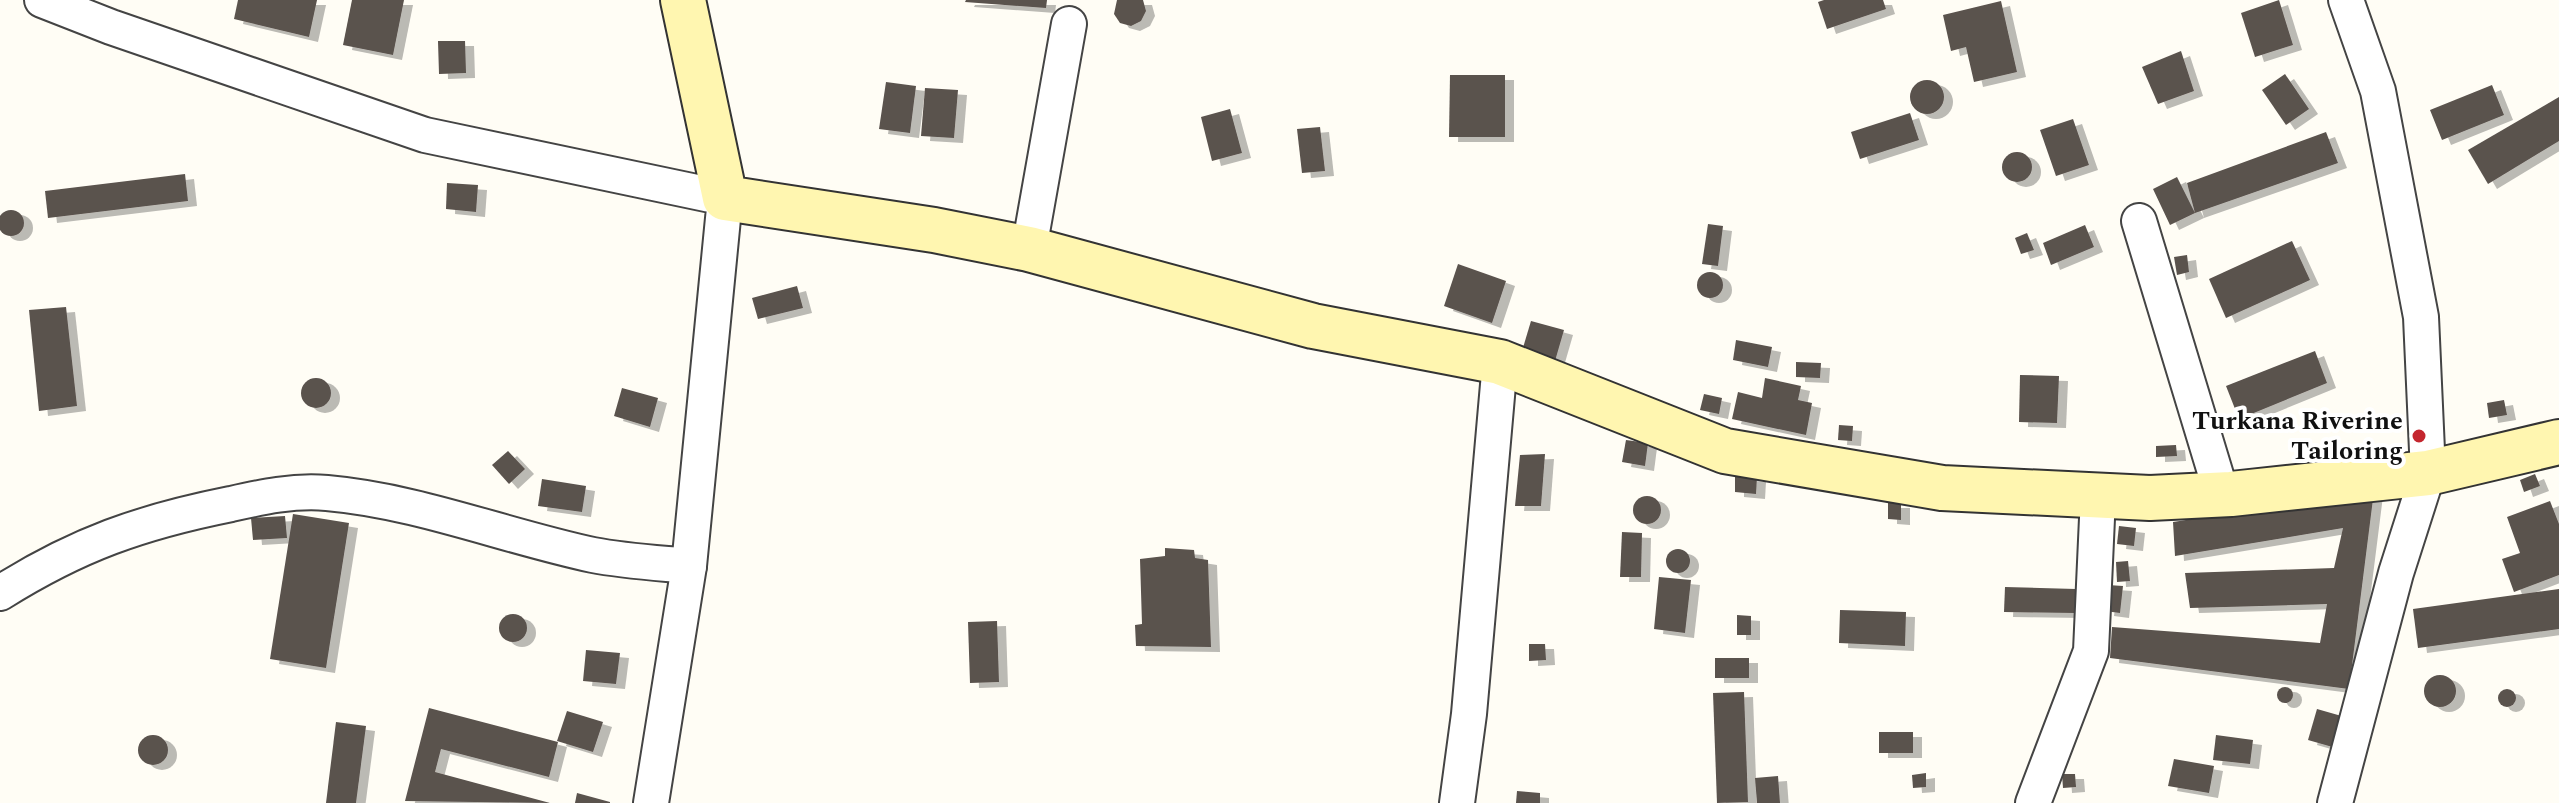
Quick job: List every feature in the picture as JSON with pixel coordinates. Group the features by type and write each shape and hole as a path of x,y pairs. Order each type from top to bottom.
{"street":[{"path":"42,0 111,27 425,135 725,198 934,230 1029,249 1313,326 1500,362 1725,451 1942,488 2150,498 2222,495 2428,473 2559,442"},
{"path":"651,803 689,566 725,198 683,0"},
{"path":"2335,803 2396,573 2428,473 2421,317 2378,91 2346,0"},
{"path":"1029,249 1069,24"},
{"path":"2139,221 2222,495"},
{"path":"1457,803 1469,714 1500,362"},
{"path":"0,593 90,543 188,512 288,493 324,493 377,499 595,555 689,566"},
{"path":"2033,803 2091,651 2098,496"}],"building":[{"path":"238,0 317,0 309,37 234,19"},
{"path":"352,0 404,0 393,55 343,45"},
{"path":"966,0 1047,0 1046,8"},
{"path":"1117,0 1143,0 1146,11 1141,21 1131,26 1120,23 1114,14"},
{"path":"1883,0 1886,9 1827,29 1818,2"},
{"path":"2279,0 2293,45 2255,57 2241,13"},
{"path":"2001,1 2017,72 1974,82 1966,47 1951,51 1943,15"},
{"path":"438,41 465,41 466,73 439,74"},
{"path":"2181,51 2194,91 2158,104 2142,67"},
{"path":"2285,74 2309,109 2286,125 2262,90"},
{"path":"1450,75 1505,75 1505,137 1449,137"},
{"path":"1927,80 1939,85 1944,97 1939,109 1927,114 1915,109 1910,97 1915,85"},
{"path":"886,82 916,86 910,133 879,129"},
{"path":"2492,85 2504,115 2442,140 2430,110"},
{"path":"925,88 958,90 954,138 921,136"},
{"path":"2559,97 2559,141 2488,184 2468,150"},
{"path":"1230,109 1242,153 1212,161 1201,117"},
{"path":"1910,113 1919,140 1860,159 1851,132"},
{"path":"2073,119 2089,165 2056,176 2040,130"},
{"path":"1320,127 1325,171 1302,173 1297,129"},
{"path":"2326,132 2338,163 2195,213 2187,183"},
{"path":"2017,152 2023,153 2031,161 2031,173 2023,181 2017,182 2011,181 2003,173 2002,167 2003,161 2011,153"},
{"path":"185,174 188,201 48,218 45,191"},
{"path":"2177,177 2195,213 2170,225 2153,189"},
{"path":"447,183 478,185 476,212 446,209"},
{"path":"11,210 20,214 24,223 20,232 11,236 2,232 -2,223 2,214"},
{"path":"1708,224 1723,226 1718,266 1702,264"},
{"path":"2085,225 2094,247 2051,265 2043,243"},
{"path":"2027,233 2034,250 2021,254 2015,238"},
{"path":"2292,241 2310,280 2226,318 2209,279"},
{"path":"2187,255 2189,272 2177,275 2174,257"},
{"path":"1458,264 1506,281 1492,323 1444,306"},
{"path":"1710,272 1719,276 1723,285 1719,294 1710,298 1701,294 1697,285 1701,276"},
{"path":"797,286 803,308 758,319 752,298"},
{"path":"66,307 77,406 39,411 29,310"},
{"path":"1531,321 1564,330 1555,361 1522,351"},
{"path":"1736,340 1772,347 1768,367 1733,360"},
{"path":"2315,351 2327,383 2239,419 2226,386"},
{"path":"1796,362 1821,363 1820,378 1796,377"},
{"path":"2020,375 2059,376 2057,423 2019,422"},
{"path":"316,378 327,382 331,393 327,404 316,408 305,404 301,393 305,382"},
{"path":"1765,378 1801,386 1798,400 1812,403 1806,435 1732,419 1738,392 1762,398"},
{"path":"622,388 658,398 650,427 614,416"},
{"path":"1704,394 1722,398 1719,414 1700,410"},
{"path":"2504,400 2507,415 2489,418 2487,403"},
{"path":"1839,425 1853,426 1852,441 1838,440"},
{"path":"1626,440 1648,443 1645,466 1622,462"},
{"path":"2176,445 2177,456 2156,457 2156,446"},
{"path":"508,451 525,469 509,484 492,465"},
{"path":"1545,454 1541,506 1515,506 1520,455"},
{"path":"2535,474 2540,486 2524,492 2520,480"},
{"path":"1735,475 1757,477 1756,494 1735,492"},
{"path":"542,479 586,486 582,512 538,506"},
{"path":"2374,491 2349,689 2110,658 2112,627 2320,643 2327,604 2190,608 2185,573 2334,568 2343,528 2175,556 2173,522"},
{"path":"1647,496 1657,500 1661,510 1657,520 1647,524 1637,520 1633,510 1637,500"},
{"path":"2550,501 2559,524 2559,575 2514,592 2502,559 2520,553 2507,517"},
{"path":"1888,503 1901,503 1901,520 1888,519"},
{"path":"293,514 349,523 326,668 270,659"},
{"path":"285,516 287,538 253,540 251,518"},
{"path":"2119,526 2136,528 2134,546 2117,544"},
{"path":"1622,532 1642,533 1641,577 1620,577"},
{"path":"1165,548 1194,550 1195,558 1208,560 1211,647 1136,646 1135,625 1142,624 1140,559 1165,556"},
{"path":"1678,549 1687,552 1690,561 1687,570 1678,573 1669,570 1666,561 1669,552"},
{"path":"2128,561 2130,581 2117,582 2116,562"},
{"path":"1659,577 1691,580 1685,633 1654,629"},
{"path":"2108,585 2123,586 2120,613 2105,611"},
{"path":"2005,587 2076,589 2075,613 2004,612"},
{"path":"2559,589 2559,629 2418,648 2413,609"},
{"path":"1840,610 1906,612 1905,646 1839,643"},
{"path":"513,614 523,618 527,628 523,638 513,642 503,638 499,628 503,618"},
{"path":"1737,615 1751,616 1751,635 1737,635"},
{"path":"997,621 999,682 970,683 968,622"},
{"path":"1529,644 1545,644 1546,660 1529,661"},
{"path":"586,650 620,653 616,684 583,681"},
{"path":"1715,658 1749,658 1749,678 1715,678"},
{"path":"2440,675 2452,679 2456,691 2452,703 2440,707 2428,703 2424,691 2428,679"},
{"path":"2282,687 2288,687 2293,695 2291,701 2282,703 2277,698 2277,692"},
{"path":"2507,689 2516,698 2507,707 2498,698"},
{"path":"1744,692 1748,802 1717,803 1713,693"},
{"path":"429,708 558,742 549,777 441,749 435,772 550,803 405,801"},
{"path":"2317,709 2345,717 2336,748 2308,740"},
{"path":"567,711 603,722 593,752 557,741"},
{"path":"336,722 366,726 356,803 326,803"},
{"path":"1879,732 1913,732 1913,753 1879,753"},
{"path":"153,735 164,739 168,750 164,761 153,765 142,761 138,750 142,739"},
{"path":"2216,735 2253,740 2250,764 2213,760"},
{"path":"2174,759 2214,766 2209,793 2168,786"},
{"path":"1926,773 1926,787 1913,788 1912,775"},
{"path":"2062,774 2075,774 2076,787 2063,788"},
{"path":"1778,776 1780,803 1757,803 1755,778"},
{"path":"1517,791 1540,793 1540,803 1516,803"},
{"path":"577,793 610,802 610,803 575,803"}],"place":[{"name":"Turkana Riverine Tailoring","path":"2419,436"}]}
